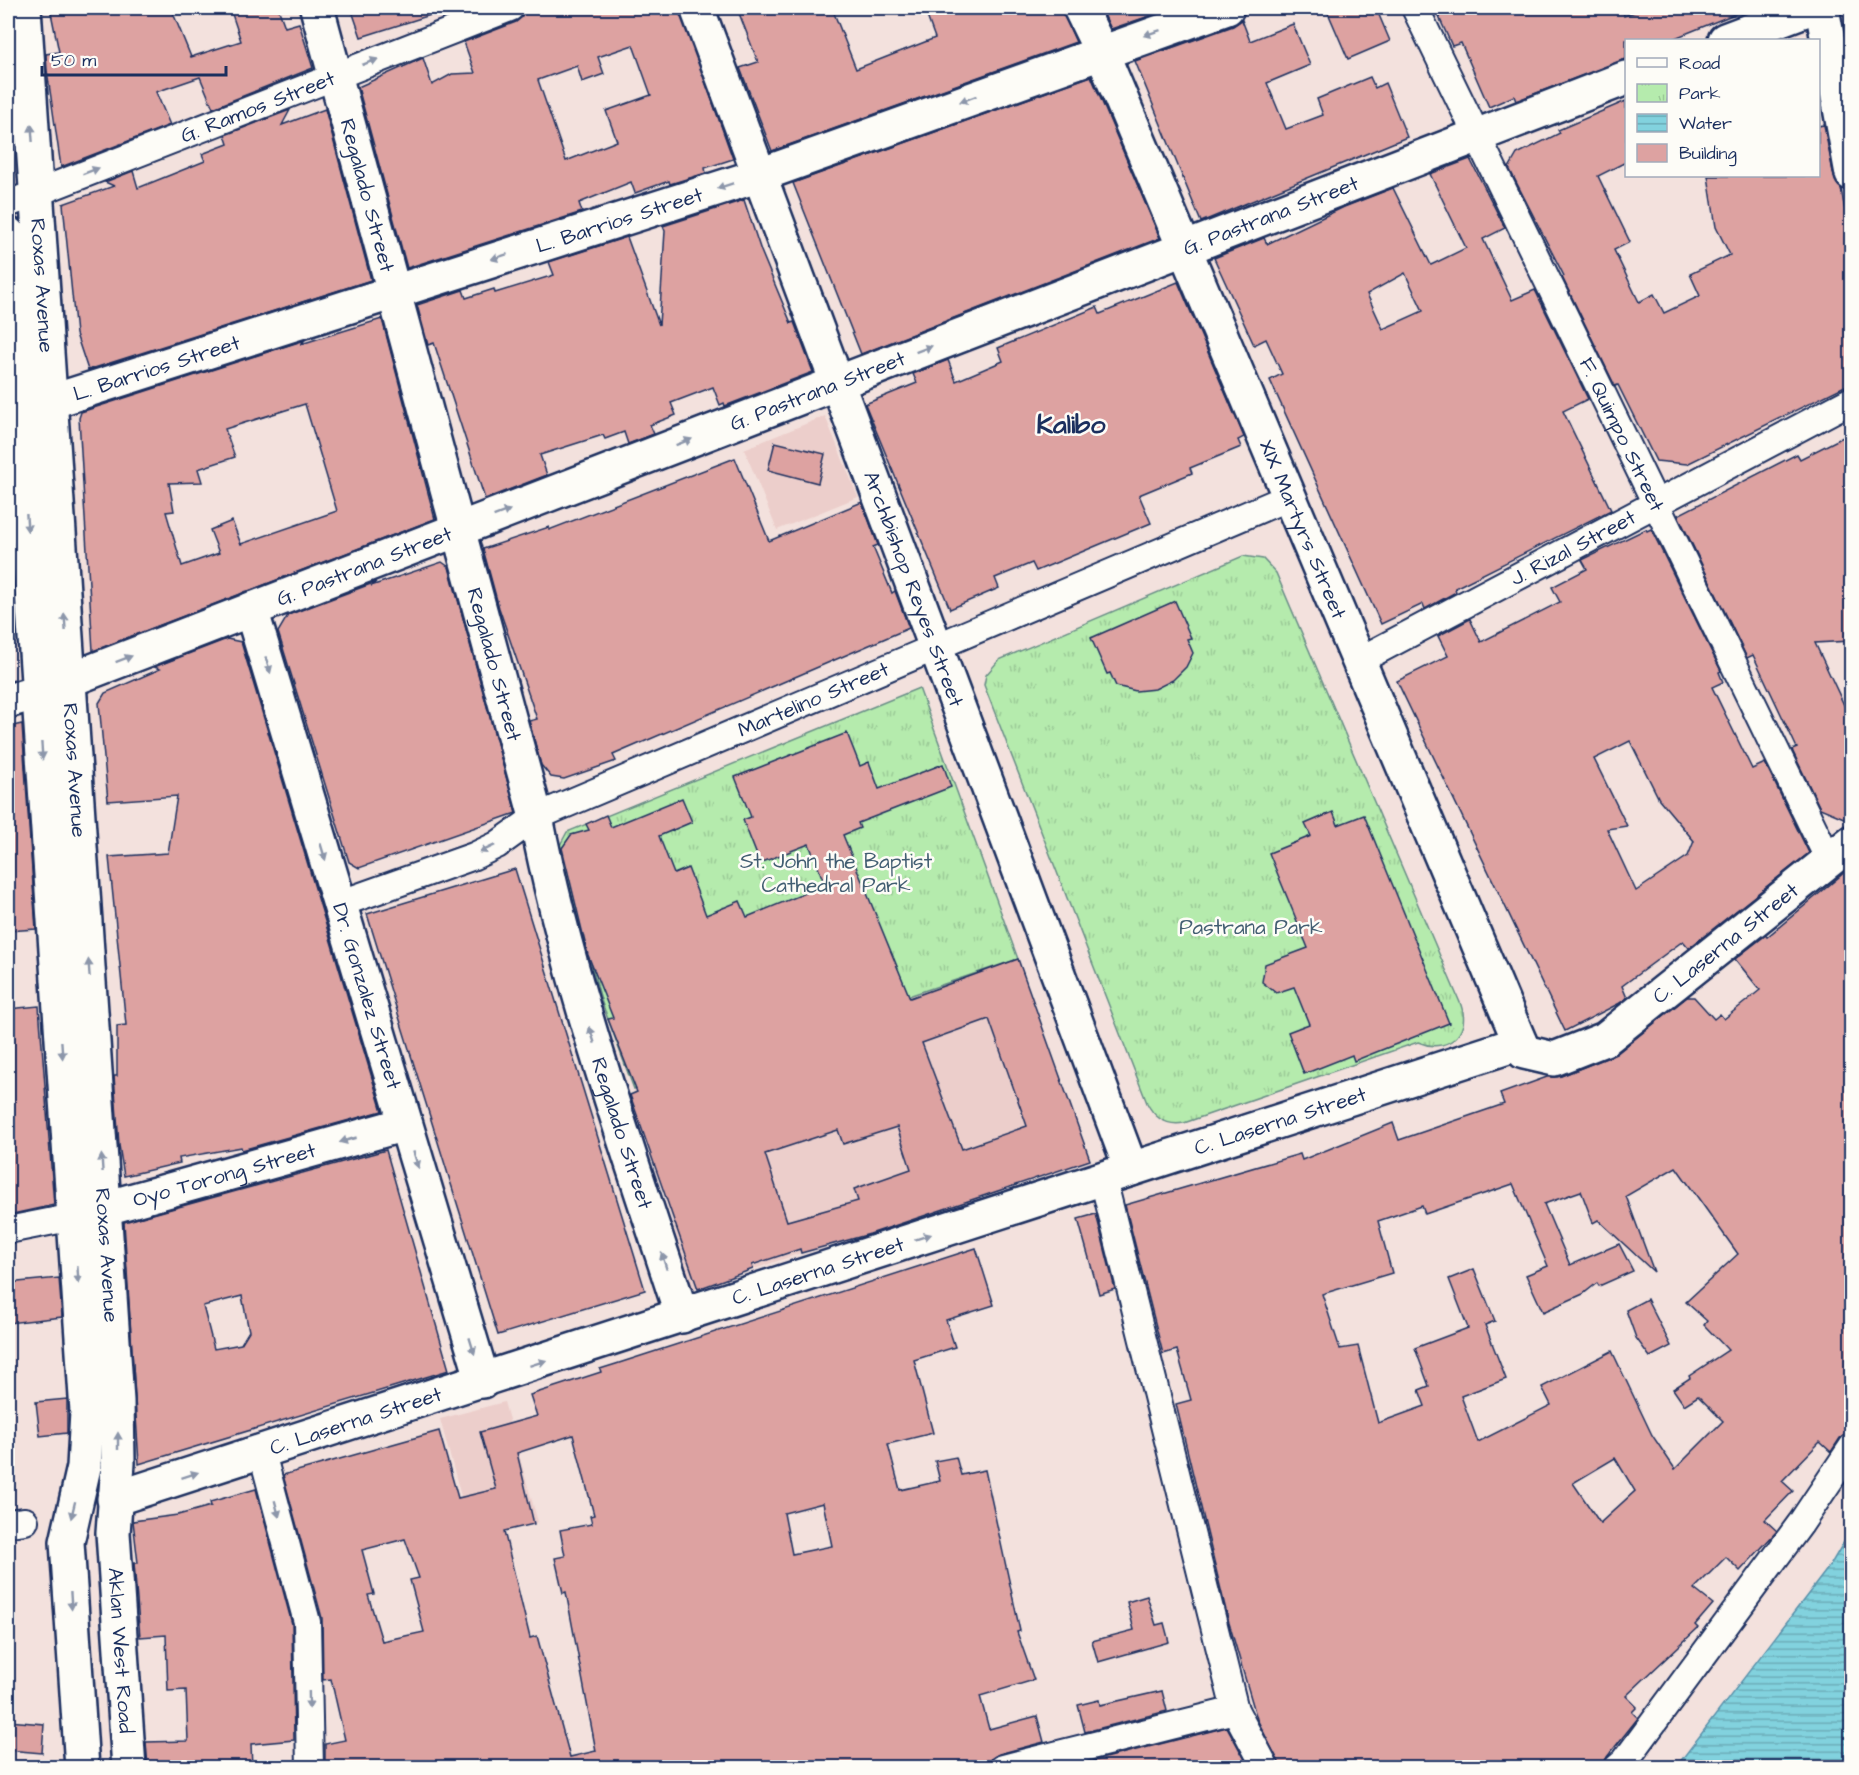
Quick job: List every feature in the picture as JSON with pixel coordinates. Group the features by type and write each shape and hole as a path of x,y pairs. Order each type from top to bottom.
{"street":[{"name":"Roxas Avenue","path":"24,8 22,198 51,401 119,1436 113,1533"},
{"name":"Regalado Street","path":"317,8 536,817 547,876 582,1002 682,1316"},
{"name":"G. Ramos Street","path":"22,198 510,8"},
{"name":"Archbishop Reyes Street","path":"697,8 937,649 1117,1174"},
{"name":"XIX Martyrs Street","path":"1080,8 1101,51 1522,1048"},
{"name":"L. Barrios Street","path":"13,413 760,175 1101,51 1227,8"},
{"name":"F. Quimpo Street","path":"1415,8 1656,504 1840,851"},
{"path":"1728,39 1810,8"},
{"path":"1822,8 1851,174"},
{"name":"G. Pastrana Street","path":"23,697 1625,78"},
{"name":"Roxas Avenue","path":"8,234 23,697 74,1216 87,1442 84,1467 67,1542 82,1767"},
{"name":"J. Rizal Street","path":"1358,661 1851,400"},
{"name":"Martelino Street","path":"339,904 439,871 496,845 536,817 937,649 1289,497"},
{"name":"Dr. Gonzalez Street","path":"251,609 483,1381"},
{"name":"C. Laserna Street","path":"114,1499 262,1453 1117,1174 1522,1048 1554,1059 1605,1039 1840,851"},
{"name":"Oyo Torong Street","path":"8,1230 105,1208 405,1124"},
{"path":"1117,1174 1235,1710 1266,1767"},
{"path":"1617,1767 1625,1761 1801,1523 1851,1447"},
{"path":"262,1453 307,1622 310,1767"},
{"name":"Aklan West Road","path":"113,1533 129,1767"},
{"path":"1003,1767 1235,1710"}],"shaded area":[{"path":"825,416 858,497 777,530 744,449"},
{"path":"1013,960 1081,1158 692,1290 634,1089"},
{"path":"504,1402 538,1522 473,1540 440,1419"}],"green space":[{"name":"Pastrana Park","path":"1243,556 1263,559 1276,573 1461,1005 1463,1025 1454,1039 1438,1046 1418,1042 1178,1124 1162,1120 1147,1103 984,685 986,675 999,660"},
{"name":"St. John the Baptist Cathedral Park","path":"919,688 1018,959 634,1089 602,1003 558,849 567,832"}],"water":[{"path":"1851,1530 1851,1767 1676,1767 1831,1564"}],"building":[{"path":"50,8 171,8 191,57 241,41 230,8 278,8 285,27 299,23 313,68 213,108 200,77 156,92 170,125 61,167 47,70 46,54 59,52"},
{"path":"351,8 439,8 440,12 361,37"},
{"path":"525,8 679,8 733,159 705,168 706,173 670,184 669,181 635,193 631,182 579,203 582,212 407,268 358,87 423,58 432,85 452,74 475,73 464,42 516,22 522,17","holes":["633,45 651,95 606,111 617,141 566,161 538,80 577,66 582,82 604,74 598,57"]},
{"path":"737,8 832,8 856,69 935,38 924,8 1061,8 1076,42 772,151 740,68 758,62"},
{"path":"1101,8 1173,8 1111,29"},
{"path":"1326,8 1376,8 1390,41 1348,59"},
{"path":"1435,8 1623,8 1624,16 1645,8 1747,9 1672,39 1625,39 1625,59 1516,101 1514,96 1489,107 1461,43 1452,46"},
{"path":"1242,20 1250,41 1293,24 1310,65 1267,83 1286,129 1323,115 1317,99 1370,77 1375,88 1385,83 1407,137 1201,222 1135,61 1233,26"},
{"path":"1091,76 1160,238 861,354 793,183"},
{"path":"1625,101 1625,162 1598,176 1630,242 1614,250 1639,302 1654,294 1664,313 1700,296 1690,274 1730,255 1716,227 1708,177 1820,177 1820,126 1824,125 1834,177 1841,188 1851,245 1851,383 1687,464 1656,461 1618,385 1615,386 1562,277 1564,276 1509,168 1517,154 1560,133 1558,130"},
{"path":"325,109 371,280 88,370 76,334 63,204 114,186 105,182 133,171 138,188 205,161 202,154 228,144 225,135 290,110 282,125"},
{"path":"1470,159 1505,228 1483,239 1512,300 1535,290 1588,399 1563,411 1611,510 1455,588 1456,592 1425,609 1423,604 1381,624 1270,380 1282,374 1266,339 1254,345 1214,258 1264,238 1267,244 1344,207 1393,188 1431,265 1466,248 1430,174","holes":["1405,273 1423,311 1383,329 1367,294"]},
{"path":"744,200 761,251 791,323 794,322 813,372 725,406 724,403 720,405 713,387 671,403 676,415 650,425 654,434 628,444 624,432 605,439 603,435 540,455 547,475 485,499 434,343 428,345 417,305 463,290 466,298 494,289 495,293 554,275 549,262 627,237 659,325 665,231 663,226"},
{"path":"1178,282 1244,437 1238,440 1241,447 1190,468 1192,473 1139,495 1151,523 1036,571 1032,563 995,578 999,588 950,609 865,404 917,383 913,374 948,360 956,381 1003,361 998,348 1097,307 1100,314"},
{"path":"382,319 435,519 93,651 79,418 81,412 305,340 301,344","holes":["305,404 337,511 241,544 232,521 210,530 219,553 182,566 166,512 174,511 169,483 202,482 198,469 235,457 225,429"]},
{"path":"1851,433 1851,641 1815,643 1851,720 1851,821 1820,808 1792,750 1797,748 1753,655 1747,658 1678,515 1797,454 1800,459"},
{"path":"775,442 825,454 818,483 768,470"},
{"path":"735,458 769,541 862,502 878,545 873,547 892,593 895,591 909,628 613,755 616,761 564,779 551,777 541,765 529,721 537,719 499,608 483,549 549,527 549,530"},
{"path":"1646,529 1647,531 1651,529 1721,671 1719,672 1723,682 1712,687 1752,769 1765,763 1809,853 1689,948 1683,941 1622,986 1627,998 1565,1031 1397,681 1448,656 1438,636 1470,619 1481,642 1560,602 1552,587 1587,569 1582,560","holes":["1630,741 1659,799 1694,841 1688,856 1636,891 1607,829 1627,826 1594,759"]},
{"path":"442,562 449,567 516,813 359,868 349,862 278,632 288,615 376,582 371,586"},
{"path":"1175,601 1191,638 1187,639 1193,653 1186,667 1173,680 1155,689 1136,691 1116,686 1110,673 1107,674 1091,638"},
{"path":"227,639 241,642 382,1111 242,1150 241,1147 179,1158 180,1163 124,1176 119,1145 114,1076 117,1076 117,1026 126,1025 109,857 168,853 177,796 108,801 99,703 105,693 160,669 154,667"},
{"path":"22,724 36,929 8,931 8,727"},
{"path":"847,733 860,766 869,762 879,789 943,764 951,787 858,823 860,828 843,835 910,998 1018,959 1090,1160 870,1234 801,1253 800,1249 752,1265 753,1269 698,1289 630,1095 637,1092 608,1019 613,1018 588,955 562,848 571,835 589,830 586,824 606,815 611,827 682,798 692,822 659,836 674,874 688,868 706,915 740,901 747,917 825,885 809,844 760,863 743,820 751,817 735,777","holes":["989,1019 1027,1126 962,1149 922,1043","897,1127 911,1169 854,1189 858,1201 787,1221 765,1154 838,1130 843,1144"]},
{"path":"1333,812 1338,825 1364,815 1449,1023 1354,1061 1352,1055 1304,1074 1288,1032 1309,1024 1294,987 1276,993 1262,982 1265,964 1308,948 1269,853 1311,836 1305,824"},
{"path":"1851,867 1851,1432 1840,1438 1831,1452 1820,1442 1782,1481 1793,1491 1765,1520 1777,1531 1740,1571 1726,1557 1694,1589 1713,1604 1695,1625 1698,1628 1626,1696 1637,1707 1632,1712 1638,1718 1607,1757 1602,1767 1281,1767 1257,1719 1229,1623 1176,1404 1191,1400 1177,1350 1163,1354 1125,1205 1300,1154 1302,1160 1393,1123 1399,1140 1504,1104 1500,1094 1547,1077 1561,1076 1616,1054 1687,997 1694,997 1714,1019 1720,1014 1724,1019 1760,990 1735,959 1766,935 1767,937","holes":["1676,1167 1738,1254 1686,1302 1707,1321 1704,1325 1728,1350 1673,1389 1684,1405 1698,1396 1723,1421 1675,1469 1652,1435 1612,1351 1542,1387 1551,1405 1478,1442 1461,1396 1506,1379 1485,1325 1495,1321 1474,1269 1449,1279 1468,1328 1415,1348 1429,1386 1419,1390 1425,1406 1378,1423 1358,1346 1340,1349 1322,1294 1392,1273 1378,1221 1422,1206 1425,1214 1513,1184 1548,1266 1526,1275 1543,1312 1583,1294 1597,1283 1599,1286 1633,1271 1619,1244 1570,1265 1544,1204 1581,1191 1593,1223 1598,1220 1654,1272 1626,1196","1615,1458 1635,1491 1600,1523 1573,1483"]},
{"path":"515,869 645,1290 498,1335 367,914"},
{"path":"39,1006 54,1205 8,1215 8,1009"},
{"path":"386,1150 449,1370 139,1464 124,1222","holes":["242,1296 249,1331 241,1344 214,1349 203,1306"]},
{"path":"1096,1214 1115,1289 1099,1294 1078,1219"},
{"path":"976,1248 994,1305 946,1320 955,1347 914,1360 933,1433 888,1444 900,1490 940,1481 935,1461 956,1457 961,1475 985,1470 1020,1631 1017,1632 1034,1680 980,1696 989,1729 1037,1716 1044,1742 999,1754 992,1758 988,1767 455,1767 453,1764 421,1767 420,1762 396,1767 325,1767 325,1744 345,1740 331,1679 323,1680 322,1618 283,1475 439,1431 458,1498 496,1489 480,1432 537,1416 530,1395 601,1372 600,1369","holes":["573,1435 594,1515 590,1516 592,1524 560,1530 565,1556 555,1558 563,1593 566,1592 596,1751 570,1757 537,1636 530,1638 504,1531 534,1524 517,1453","823,1503 832,1546 792,1554 784,1513","405,1539 419,1578 410,1580 424,1632 382,1641 368,1595 374,1594 362,1550"]},
{"path":"59,1278 62,1317 8,1323 8,1283"},
{"path":"1647,1299 1671,1346 1650,1357 1636,1338 1626,1310"},
{"path":"67,1399 67,1433 40,1436 36,1402"},
{"path":"256,1489 292,1624 294,1740 251,1744 252,1767 148,1767 146,1742 188,1741 186,1690 168,1691 166,1635 140,1637 134,1563 138,1563 133,1521 178,1515 211,1506 210,1502"},
{"path":"1147,1596 1156,1625 1164,1623 1169,1642 1098,1662 1092,1641 1134,1630 1127,1602"},
{"path":"1162,1691 1167,1711 1085,1732 1078,1705 1099,1700 1100,1705"},
{"path":"8,1721 44,1724 42,1753 8,1750"},
{"path":"1227,1727 1249,1767 1095,1767 1093,1761"}],"district":[{"name":"Kalibo","path":"1071,424"}]}
